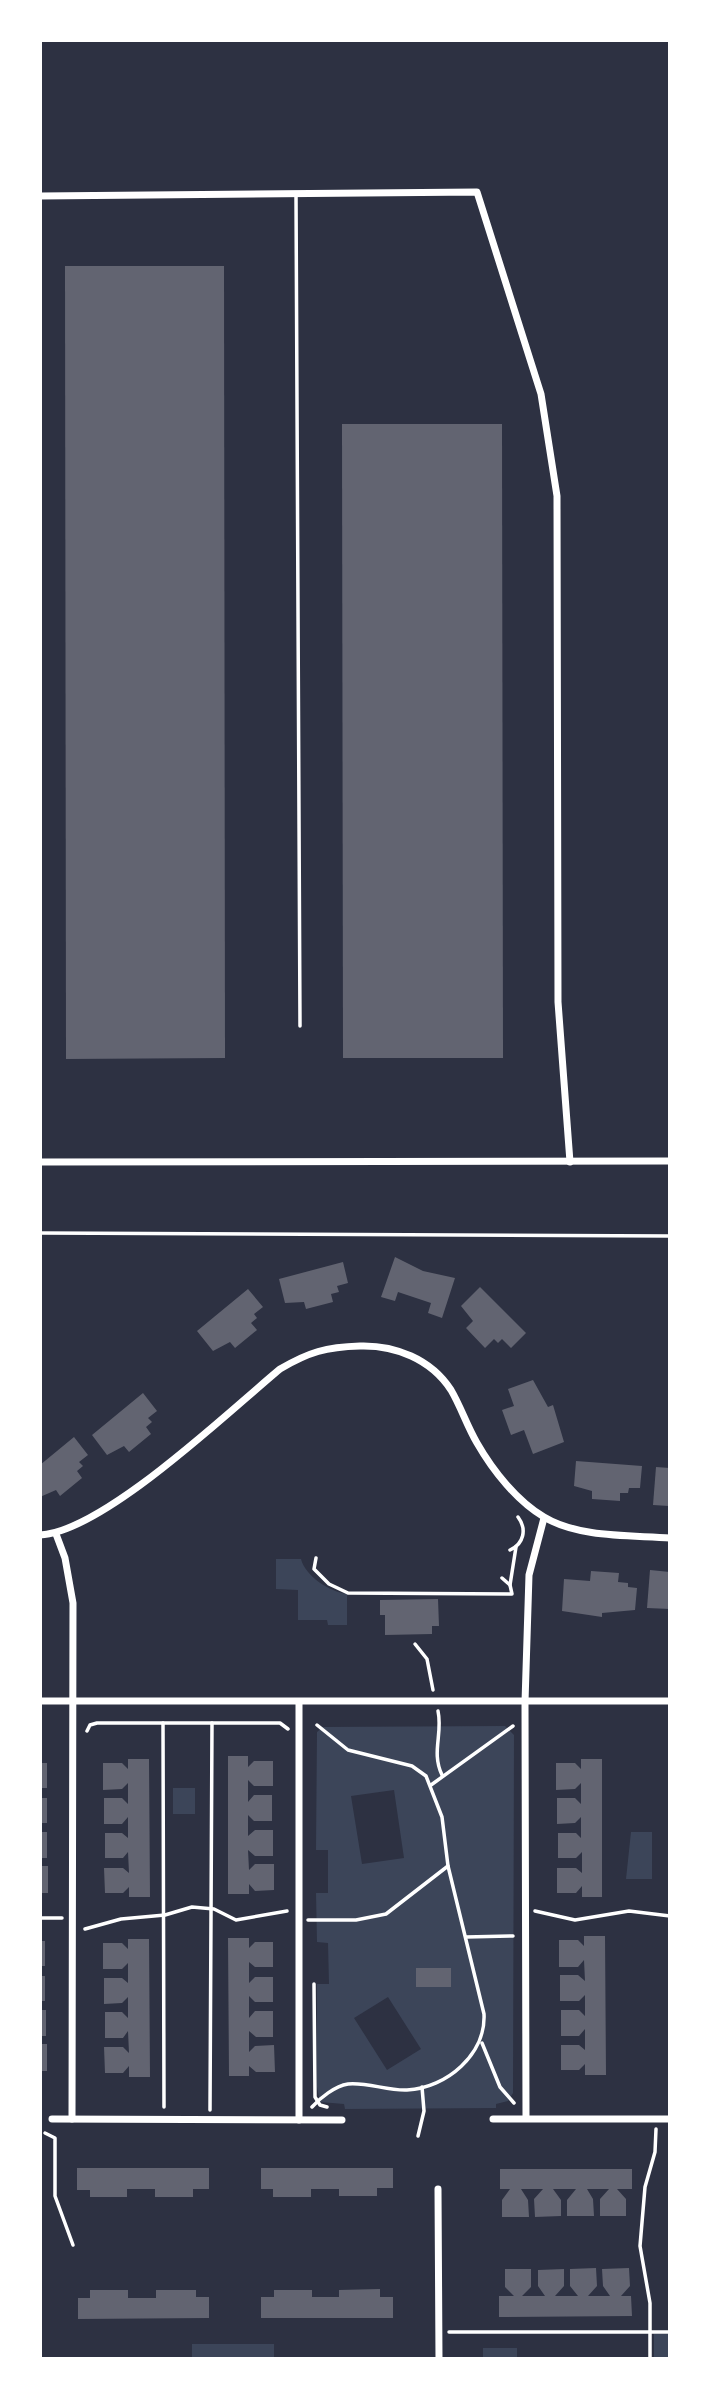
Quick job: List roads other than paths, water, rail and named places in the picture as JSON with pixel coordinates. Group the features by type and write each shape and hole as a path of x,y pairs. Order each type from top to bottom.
{"street":[{"path":"40,196 477,192 541,394 558,496 558,1002 570,1162"},
{"path":"40,1162 670,1161"},
{"path":"40,1535 56,1534 121,1500 279,1369 308,1352 335,1347 380,1346 419,1358 450,1389 478,1445 517,1497 544,1518 598,1532 670,1538"},
{"path":"526,2119 525,1702 529,1575 544,1518"},
{"path":"56,1534 65,1559 73,1603 72,2119"},
{"path":"40,1701 670,1701"},
{"path":"299,1702 299,2120"},
{"path":"51,2119 342,2120"},
{"path":"493,2119 670,2119"},
{"path":"438,2189 439,2359"}],"lane":[{"path":"296,194 300,1026"},
{"path":"40,1233 670,1236"}]}
